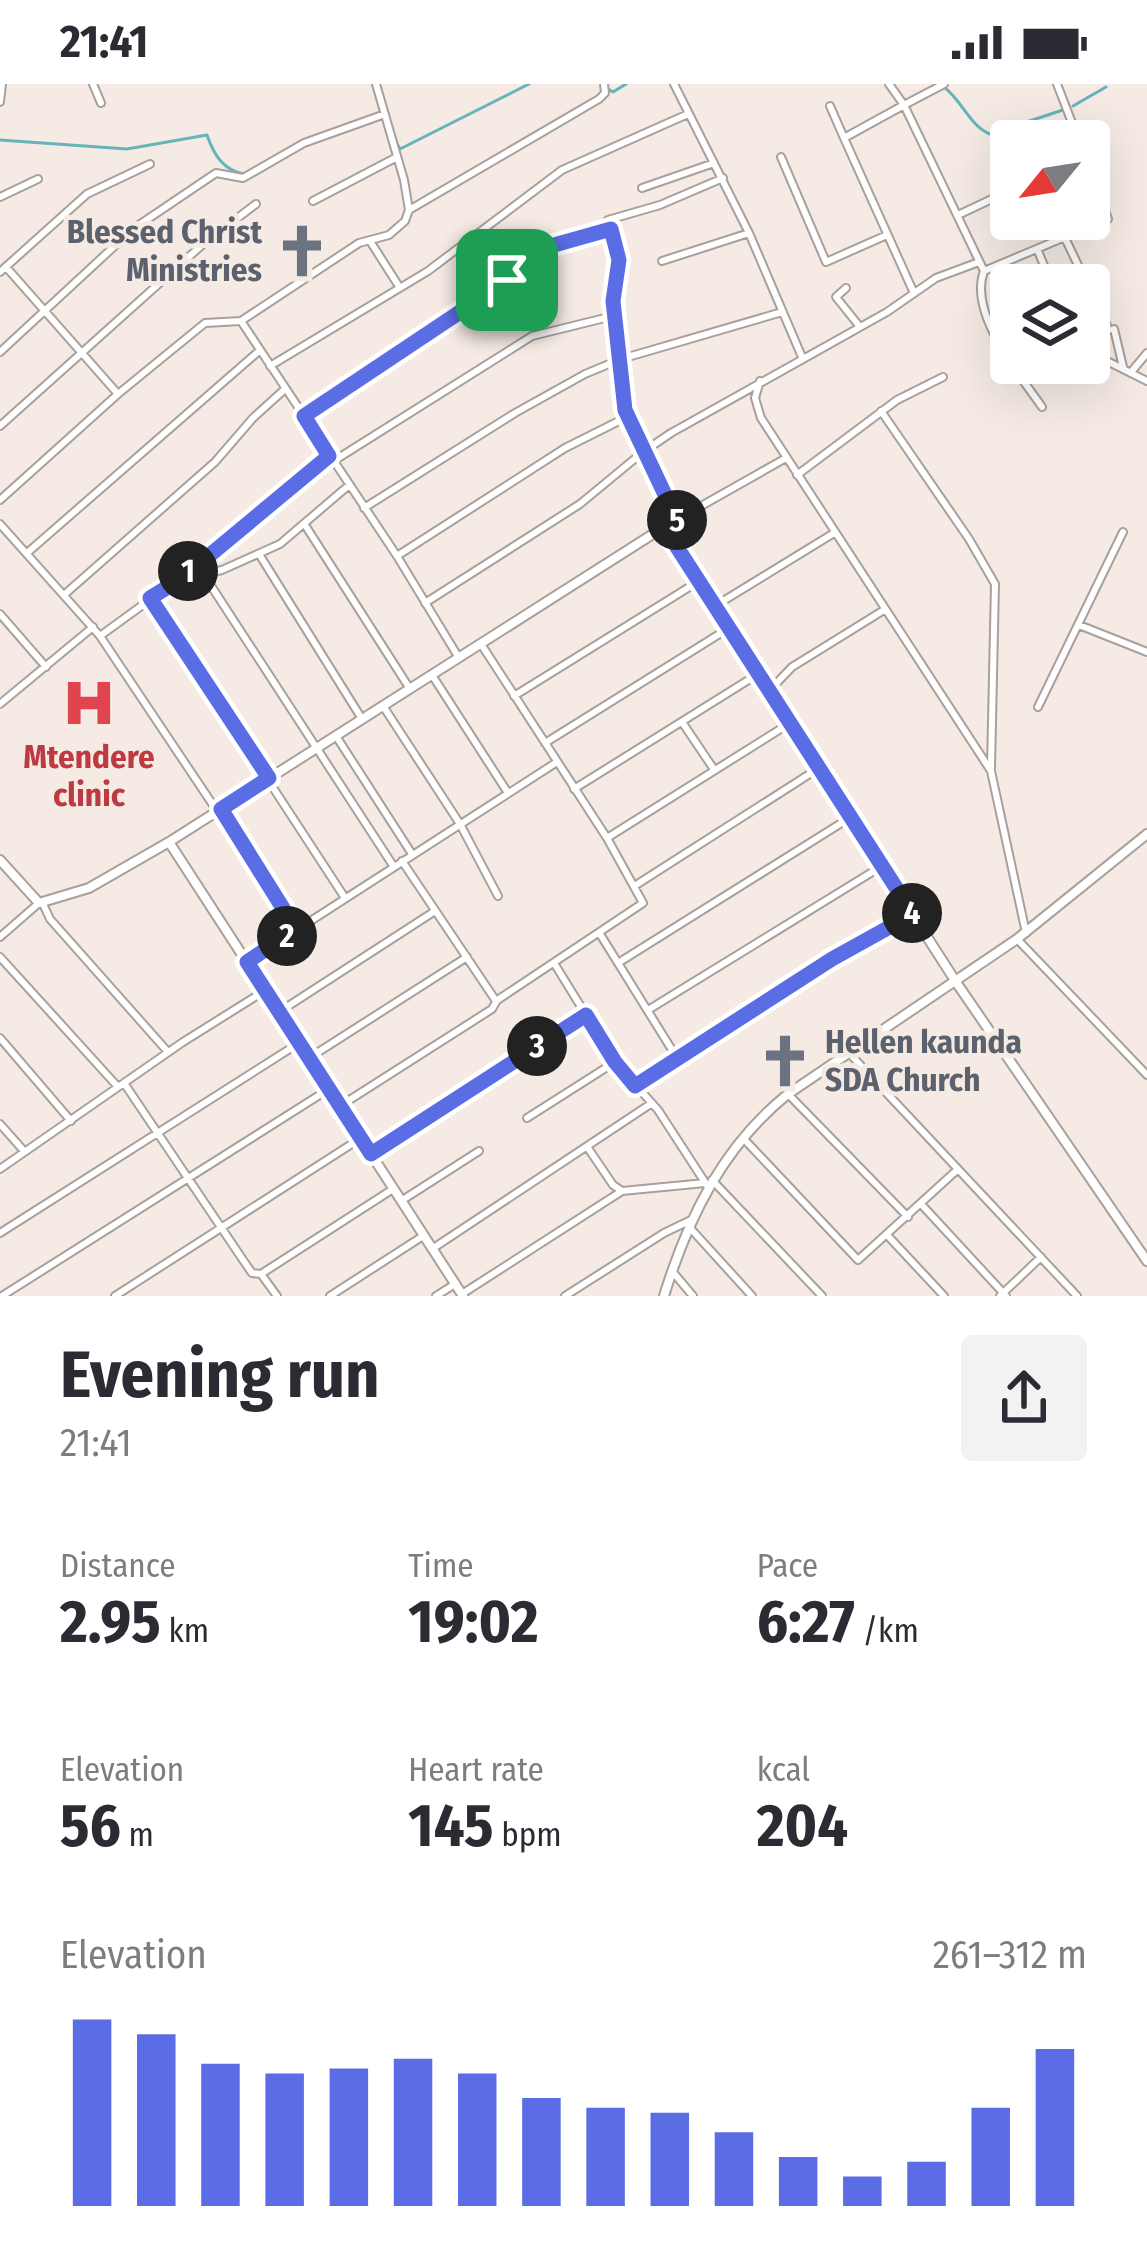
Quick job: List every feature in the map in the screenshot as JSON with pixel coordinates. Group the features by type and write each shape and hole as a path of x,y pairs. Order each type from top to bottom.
{"main road":[{"path":"0,860 41,904 88,888 169,842 664,527 956,982 1147,1261"},
{"path":"664,1296 708,1183 743,1138 788,1094 1022,936 1147,834"},
{"path":"169,842 462,1295"}],"street":[{"path":"0,102 2,84"},
{"path":"93,84 101,103"},
{"path":"376,84 409,210"},
{"path":"0,500 205,322 241,321 359,243 398,229 409,210 599,99 605,93 604,84"},
{"path":"674,84 749,233 802,357"},
{"path":"889,84 904,105 981,267 981,292 997,344 1042,407"},
{"path":"844,138 944,84"},
{"path":"1057,84 1071,120"},
{"path":"830,106 913,291"},
{"path":"0,352 133,229 216,173 243,178 304,143 385,114"},
{"path":"269,366 450,257 562,170 688,114"},
{"path":"314,202 397,157"},
{"path":"781,158 826,262 886,235"},
{"path":"642,188 714,163"},
{"path":"118,394 3,269 87,194 150,164"},
{"path":"677,520 627,417 614,316 619,260 610,217 659,205 723,178"},
{"path":"0,197 38,179"},
{"path":"958,215 990,200"},
{"path":"0,426 202,245 256,204"},
{"path":"304,416 554,245 611,229"},
{"path":"662,261 749,233"},
{"path":"425,603 580,504 643,452 860,327 913,291 948,272 1038,251 1061,240"},
{"path":"1066,240 1128,369"},
{"path":"370,241 400,288"},
{"path":"1038,251 1043,264"},
{"path":"845,288 836,297 860,327"},
{"path":"364,508 515,413 621,359 782,312"},
{"path":"100,636 181,579 330,459 532,336 614,316"},
{"path":"241,321 459,658"},
{"path":"27,553 259,351"},
{"path":"1128,369 1147,353"},
{"path":"1110,361 1147,381"},
{"path":"797,475 881,411 944,377"},
{"path":"760,381 756,404 786,458 991,771"},
{"path":"64,594 215,462 285,389"},
{"path":"881,411 969,538 995,584 991,771 1022,936 1147,1075"},
{"path":"397,556 565,448 627,417"},
{"path":"664,527 786,458"},
{"path":"181,579 204,575 280,544 348,486"},
{"path":"0,524 100,636 296,929"},
{"path":"304,524 410,688"},
{"path":"1038,707 1124,532"},
{"path":"715,606 835,533"},
{"path":"0,546 11,536"},
{"path":"259,554 362,719"},
{"path":"204,575 394,867"},
{"path":"514,696 699,581"},
{"path":"150,598 345,898"},
{"path":"769,691 792,667 884,610"},
{"path":"0,614 46,667"},
{"path":"1079,625 1147,652"},
{"path":"0,704 93,627"},
{"path":"545,743 729,628"},
{"path":"340,1106 641,906 636,885 481,644"},
{"path":"574,789 758,674"},
{"path":"432,675 508,793"},
{"path":"383,706 460,824 499,896"},
{"path":"682,722 713,768"},
{"path":"607,838 790,723"},
{"path":"336,736 412,854"},
{"path":"247,962 557,762"},
{"path":"636,885 819,768"},
{"path":"618,963 850,817"},
{"path":"402,861 496,1001"},
{"path":"648,1010 882,866"},
{"path":"0,937 41,904 168,1052"},
{"path":"280,1012 435,910"},
{"path":"635,1086 832,959 913,914"},
{"path":"599,933 677,1058"},
{"path":"0,957 121,1085 252,1273 261,1274 393,1190"},
{"path":"309,1058 467,957"},
{"path":"554,963 615,1062 652,1103 708,1183 822,1296"},
{"path":"0,1169 266,990"},
{"path":"371,1154 586,1015"},
{"path":"0,1038 71,1120"},
{"path":"0,1233 299,1043"},
{"path":"850,1053 1077,1296"},
{"path":"527,1118 615,1062"},
{"path":"2,1296 329,1089"},
{"path":"788,1094 908,1217"},
{"path":"432,1249 652,1103"},
{"path":"0,1124 23,1150"},
{"path":"115,1296 361,1138"},
{"path":"743,1138 861,1259 958,1169"},
{"path":"588,1148 622,1191"},
{"path":"401,1201 479,1151"},
{"path":"462,1295 622,1191 708,1183"},
{"path":"921,1204 1003,1295 1041,1257"},
{"path":"565,1296 664,1233 689,1223 752,1296"},
{"path":"330,1296 423,1235"},
{"path":"887,1236 944,1296"},
{"path":"672,1271 693,1296"},
{"path":"261,1274 277,1296"},
{"path":"436,1296 455,1284"}],"waterway":[{"path":"395,140 400,149 529,84"},
{"path":"608,89 613,92 626,84"},
{"path":"1073,106 1106,87"},
{"path":"945,88 977,126 990,134 1063,110"},
{"path":"0,140 127,149 207,135 220,160 244,174"}],"place":[{"name":"Blessed Christ Ministries","path":"302,251"},
{"name":"Mtendere clinic","path":"89,703"},
{"name":"Hellen kaunda SDA Church","path":"785,1061"}],"route":[{"path":"611,229 619,260 613,301 625,410 677,520 664,527 913,914 832,959 635,1086 586,1015 371,1154 247,962 296,929 221,809 269,778 150,598 181,579 329,456 304,416 507,280 554,245 611,229"}]}
